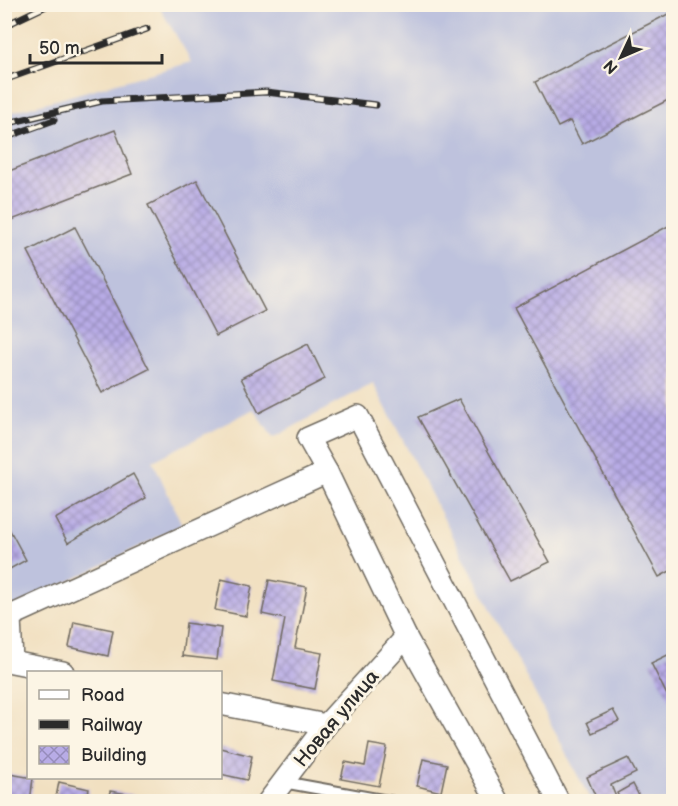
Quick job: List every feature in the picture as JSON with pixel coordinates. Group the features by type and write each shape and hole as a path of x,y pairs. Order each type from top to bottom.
{"street":[{"path":"498,801 406,637 327,472 308,438 358,416 559,801"},
{"path":"58,671 12,662 7,618 327,472"},
{"name":"Новая улица","path":"268,801 326,725 406,637"},
{"path":"222,704 326,725"}],"lane":[{"path":"283,782 393,801"}],"shaded area":[{"path":"158,5 673,5 673,801 591,801 373,383 273,438 254,409 153,461 182,525 5,614 5,114 192,62"}],"building":[{"path":"674,11 674,97 582,144 570,121 558,127 535,82"},
{"path":"115,130 132,174 4,223 4,173"},
{"path":"197,180 265,311 216,336 148,205"},
{"path":"674,223 674,569 659,577 514,308"},
{"path":"75,227 149,369 102,393 28,251"},
{"path":"308,344 325,379 259,413 241,378"},
{"path":"459,399 550,562 510,581 418,417"},
{"path":"133,474 146,498 68,543 55,519"},
{"path":"5,521 26,560 8,570 5,565"},
{"path":"221,579 252,586 246,616 215,610"},
{"path":"269,580 307,587 295,648 322,653 315,689 273,681 285,619 262,614"},
{"path":"74,622 113,630 108,656 69,647"},
{"path":"186,623 221,628 217,660 182,656"},
{"path":"674,652 674,702 671,703 651,663"},
{"path":"613,710 619,721 592,733 587,722"},
{"path":"369,744 387,747 379,786 341,779 345,762 365,766"},
{"path":"222,748 252,756 247,780 222,774"},
{"path":"628,758 636,773 611,785 618,802 598,802 587,777"},
{"path":"423,759 447,764 441,792 417,786"},
{"path":"4,773 33,779 30,802 4,802"},
{"path":"59,782 89,789 86,802 55,802"},
{"path":"633,784 642,802 621,802 617,793"},
{"path":"110,791 139,796 138,802 108,802"}],"railway":[{"path":"4,26 50,4"},
{"path":"4,80 147,29"},
{"path":"4,124 102,101 266,92 376,105"},
{"path":"4,138 54,120"}]}
